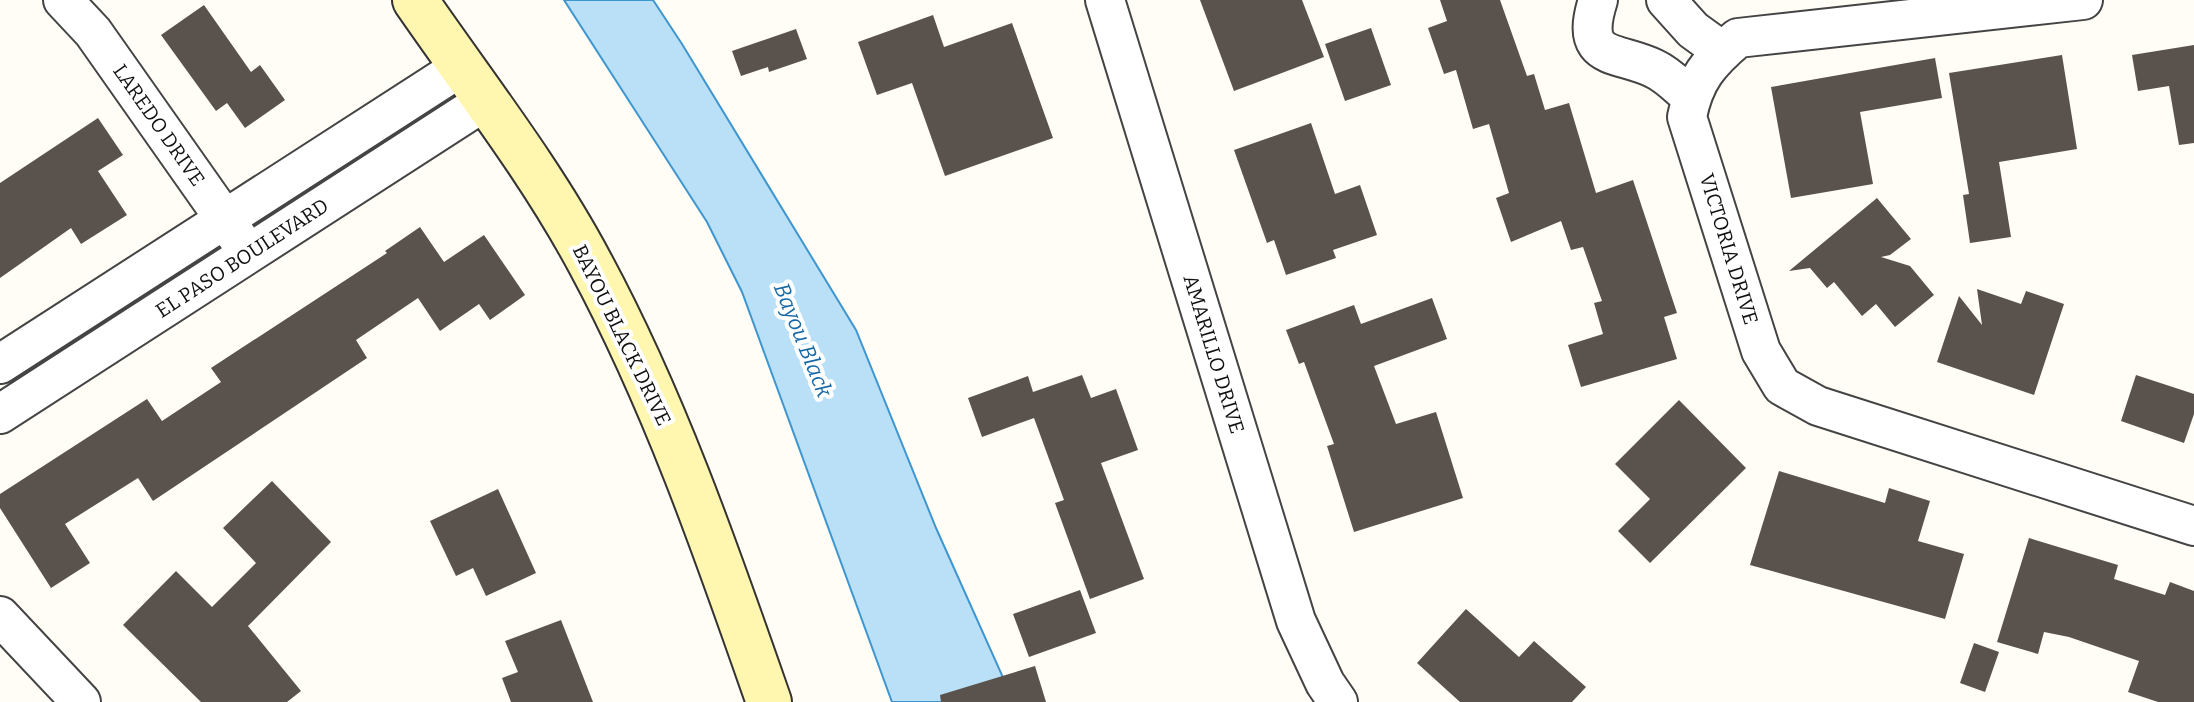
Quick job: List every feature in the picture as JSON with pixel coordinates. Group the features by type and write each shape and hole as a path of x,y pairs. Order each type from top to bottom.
{"main road":[{"name":"BAYOU BLACK DRIVE","path":"415,0 539,178 590,262 648,379 721,565 769,702"}],"street":[{"name":"LAREDO DRIVE","path":"63,0 93,32 249,253"},
{"name":"AMARILLO DRIVE","path":"1105,0 1291,607 1325,683 1338,702"},
{"path":"1598,0 1591,21 1593,35 1601,48 1618,59 1656,69 1691,97 1705,66 1738,38 2083,0"},
{"path":"1666,0 1693,30 1722,51"},
{"name":"EL PASO BOULEVARD","path":"0,364 225,219 473,84"},
{"name":"EL PASO BOULEVARD","path":"0,414 249,253 473,84"},
{"name":"VICTORIA DRIVE","path":"1691,97 1687,117 1761,351 1782,386 1818,406 2194,526"},
{"path":"133,278 158,312"},
{"path":"0,616 81,702"}],"water":[{"name":"Bayou Black","path":"564,0 653,0 682,44 856,330 936,528 1014,702 892,702 742,292 707,222"}],"building":[{"path":"1200,0 1302,0 1324,57 1234,91"},
{"path":"1440,0 1500,0 1527,76 1534,74 1545,110 1569,103 1596,193 1633,180 1677,313 1664,317 1677,359 1581,387 1568,345 1603,334 1594,303 1602,301 1583,247 1571,250 1561,221 1511,242 1496,198 1509,193 1489,124 1473,129 1456,70 1444,74 1428,28 1447,21"},
{"path":"204,5 251,72 260,65 285,100 245,128 227,103 216,111 161,35"},
{"path":"933,15 944,47 1012,23 1053,138 945,176 912,83 877,95 858,42"},
{"path":"1371,28 1391,85 1345,101 1325,44"},
{"path":"796,29 807,59 769,72 768,67 741,76 732,51"},
{"path":"2194,45 2194,143 2179,145 2169,86 2138,91 2132,55"},
{"path":"2062,55 2077,149 1999,162 2011,237 1970,243 1963,195 1969,194 1949,73"},
{"path":"1935,58 1942,98 1860,112 1873,184 1791,198 1771,87"},
{"path":"98,118 123,155 98,171 127,215 81,244 71,228 0,278 0,183"},
{"path":"1311,123 1335,194 1360,185 1377,235 1333,250 1336,258 1286,275 1274,240 1267,243 1234,150"},
{"path":"1877,198 1911,239 1890,255 1881,257 1910,266 1934,295 1895,327 1876,304 1862,316 1834,282 1827,288 1810,268 1789,271"},
{"path":"420,227 444,262 484,235 525,295 490,320 479,304 440,331 418,298 356,340 367,358 153,501 138,478 65,524 90,563 51,588 0,508 0,494 147,399 162,421 221,382 211,368 387,253 385,251"},
{"path":"1977,289 2021,304 2026,291 2064,304 2034,395 1937,362 1959,296 1982,325"},
{"path":"1432,298 1447,339 1374,366 1396,424 1436,412 1463,498 1354,532 1327,446 1334,444 1304,362 1299,364 1286,330 1354,305 1361,324"},
{"path":"1082,375 1091,398 1116,389 1138,450 1101,463 1144,579 1090,599 1055,503 1064,500 1034,418 982,437 968,398 1028,376 1033,392"},
{"path":"2136,375 2194,394 2194,414 2184,443 2121,421"},
{"path":"1679,400 1746,468 1650,563 1618,531 1650,499 1615,464"},
{"path":"1779,471 1885,503 1889,488 1930,501 1918,541 1964,554 1945,619 1750,565"},
{"path":"272,481 331,542 248,626 301,691 287,702 201,702 123,625 176,571 212,607 256,563 223,528"},
{"path":"498,489 536,573 486,596 473,568 456,576 430,521"},
{"path":"2029,538 2118,565 2114,579 2165,595 2170,582 2194,591 2194,702 2158,702 2128,692 2139,661 2069,637 2044,632 2038,654 1997,642"},
{"path":"1080,590 1096,633 1029,657 1013,614"},
{"path":"1466,609 1519,657 1534,641 1586,687 1572,702 1460,702 1417,663"},
{"path":"561,620 593,702 511,702 502,678 518,672 505,641"},
{"path":"1974,643 1999,652 1985,692 1960,683"},
{"path":"1035,666 1046,702 941,702 940,695"}]}
